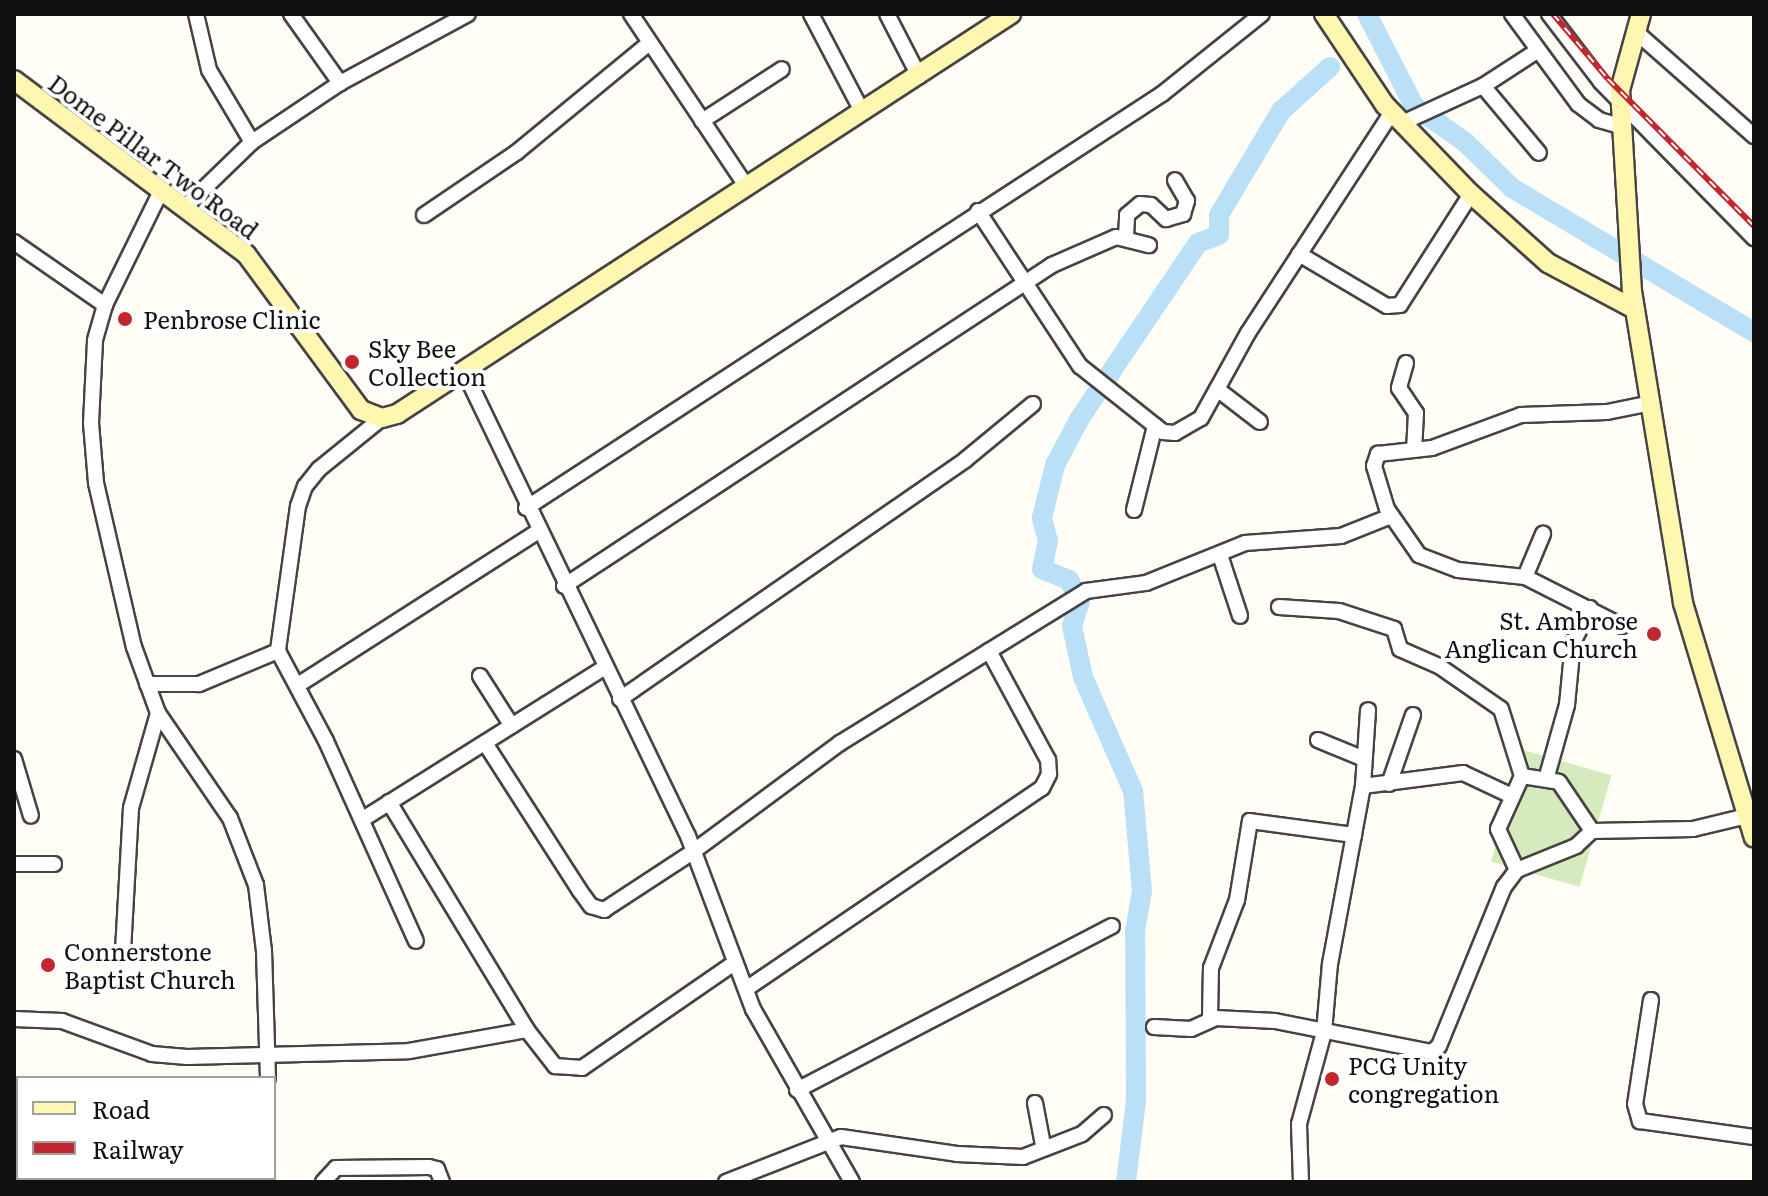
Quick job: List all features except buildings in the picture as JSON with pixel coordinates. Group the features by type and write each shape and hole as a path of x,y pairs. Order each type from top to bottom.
{"street":[{"path":"196,14 209,70 252,142"},
{"path":"291,14 340,83"},
{"path":"185,207 252,142 340,83 449,18 468,14"},
{"path":"631,14 747,187"},
{"path":"811,14 862,111"},
{"path":"887,14 919,76"},
{"path":"416,941 363,819 298,685 278,651 298,506 305,486 319,469 382,418 747,187 1011,14"},
{"path":"526,508 1162,94 1262,14"},
{"path":"1324,14 1401,118 1471,194 1548,263 1634,309"},
{"path":"1512,14 1578,104 1599,120 1620,126"},
{"path":"1549,14 1601,82 1754,238"},
{"path":"1638,23 1620,98 1620,126 1625,230 1647,404 1683,603 1754,838"},
{"path":"1638,23 1754,136"},
{"path":"424,215 517,152 649,43"},
{"path":"978,211 1080,366 1163,432 1188,429 1217,389 1299,254 1401,118 1483,86 1537,51"},
{"path":"702,121 782,69"},
{"name":"Dome Pillar Two Road","path":"14,80 162,189 256,264 361,410 382,418"},
{"path":"1483,86 1539,153"},
{"path":"1126,237 1127,215 1140,204 1151,205 1166,219 1183,214 1187,201 1175,180"},
{"path":"162,189 105,305 92,360 93,459 115,572 158,713 205,776 248,859 262,923 268,1076"},
{"path":"1299,254 1387,306 1400,305 1471,194"},
{"path":"564,586 1025,283 1094,243 1126,237 1149,245"},
{"path":"14,242 105,305"},
{"path":"1406,363 1399,388 1416,413 1414,450"},
{"path":"463,369 537,532 694,851 746,989 797,1090 852,1182"},
{"path":"1217,389 1260,422"},
{"path":"620,699 965,460 1033,404"},
{"path":"1622,626 1525,577 1458,570 1429,560 1409,546 1391,516 1375,477 1375,459 1385,452 1414,450 1521,415 1607,412 1647,404"},
{"path":"1134,510 1155,426"},
{"path":"485,743 580,891 597,910 694,851 840,743 1086,591 1146,583 1256,541 1341,536 1391,516"},
{"path":"298,685 537,532"},
{"path":"1525,577 1543,534"},
{"path":"1220,555 1240,616"},
{"path":"1279,607 1339,611 1394,629 1400,649 1439,666 1501,709 1522,776 1510,795 1498,829 1517,870"},
{"path":"1547,776 1567,705 1573,643 1590,608"},
{"path":"147,684 199,684 278,651"},
{"path":"746,989 1042,788 1049,774 1048,760 989,651"},
{"path":"363,819 604,668"},
{"path":"480,676 512,726"},
{"path":"1301,1182 1297,1136 1324,1032 1330,964 1363,786 1368,710"},
{"path":"123,951 131,808 158,713"},
{"path":"1389,784 1413,715"},
{"path":"1318,740 1364,759"},
{"path":"14,759 31,816"},
{"path":"1363,786 1463,773 1510,795"},
{"path":"1522,776 1547,776 1568,791 1592,831"},
{"path":"389,802 527,1030 555,1066 573,1071 734,963"},
{"path":"1154,1027 1191,1029 1210,1018 1275,1021 1436,1050 1504,887 1517,870 1576,846 1592,831 1693,829 1747,816"},
{"path":"1210,1018 1211,968 1237,900 1250,821 1354,835"},
{"path":"14,864 54,864"},
{"path":"797,1090 1112,926"},
{"path":"1651,1000 1635,1104 1640,1121 1754,1137"},
{"path":"14,1019 62,1021 152,1054 409,1051 527,1030"},
{"path":"1035,1103 1043,1145"},
{"path":"726,1182 825,1139 860,1137 1012,1159 1043,1145 1082,1134 1104,1115"},
{"path":"323,1182 336,1168 429,1167 437,1169 442,1182"}],"green space":[{"path":"1523,750 1611,775 1579,887 1491,862"}],"waterway":[{"path":"1367,14 1414,106 1465,142 1512,188 1754,332"},
{"path":"1126,1182 1136,1100 1135,931 1142,891 1133,791 1083,677 1072,626 1080,601 1069,580 1042,569 1048,541 1042,518 1055,465 1080,418 1198,243 1219,235 1219,215 1281,111 1330,67"}],"railway":[{"path":"1553,14 1608,79 1754,226"}],"place":[{"name":"Penbrose Clinic","path":"125,319"},
{"name":"Sky Bee Collection","path":"352,362"},
{"name":"St. Ambrose Anglican Church","path":"1654,634"},
{"name":"Connerstone Baptist Church","path":"48,965"},
{"name":"PCG Unity congregation","path":"1332,1079"}]}
